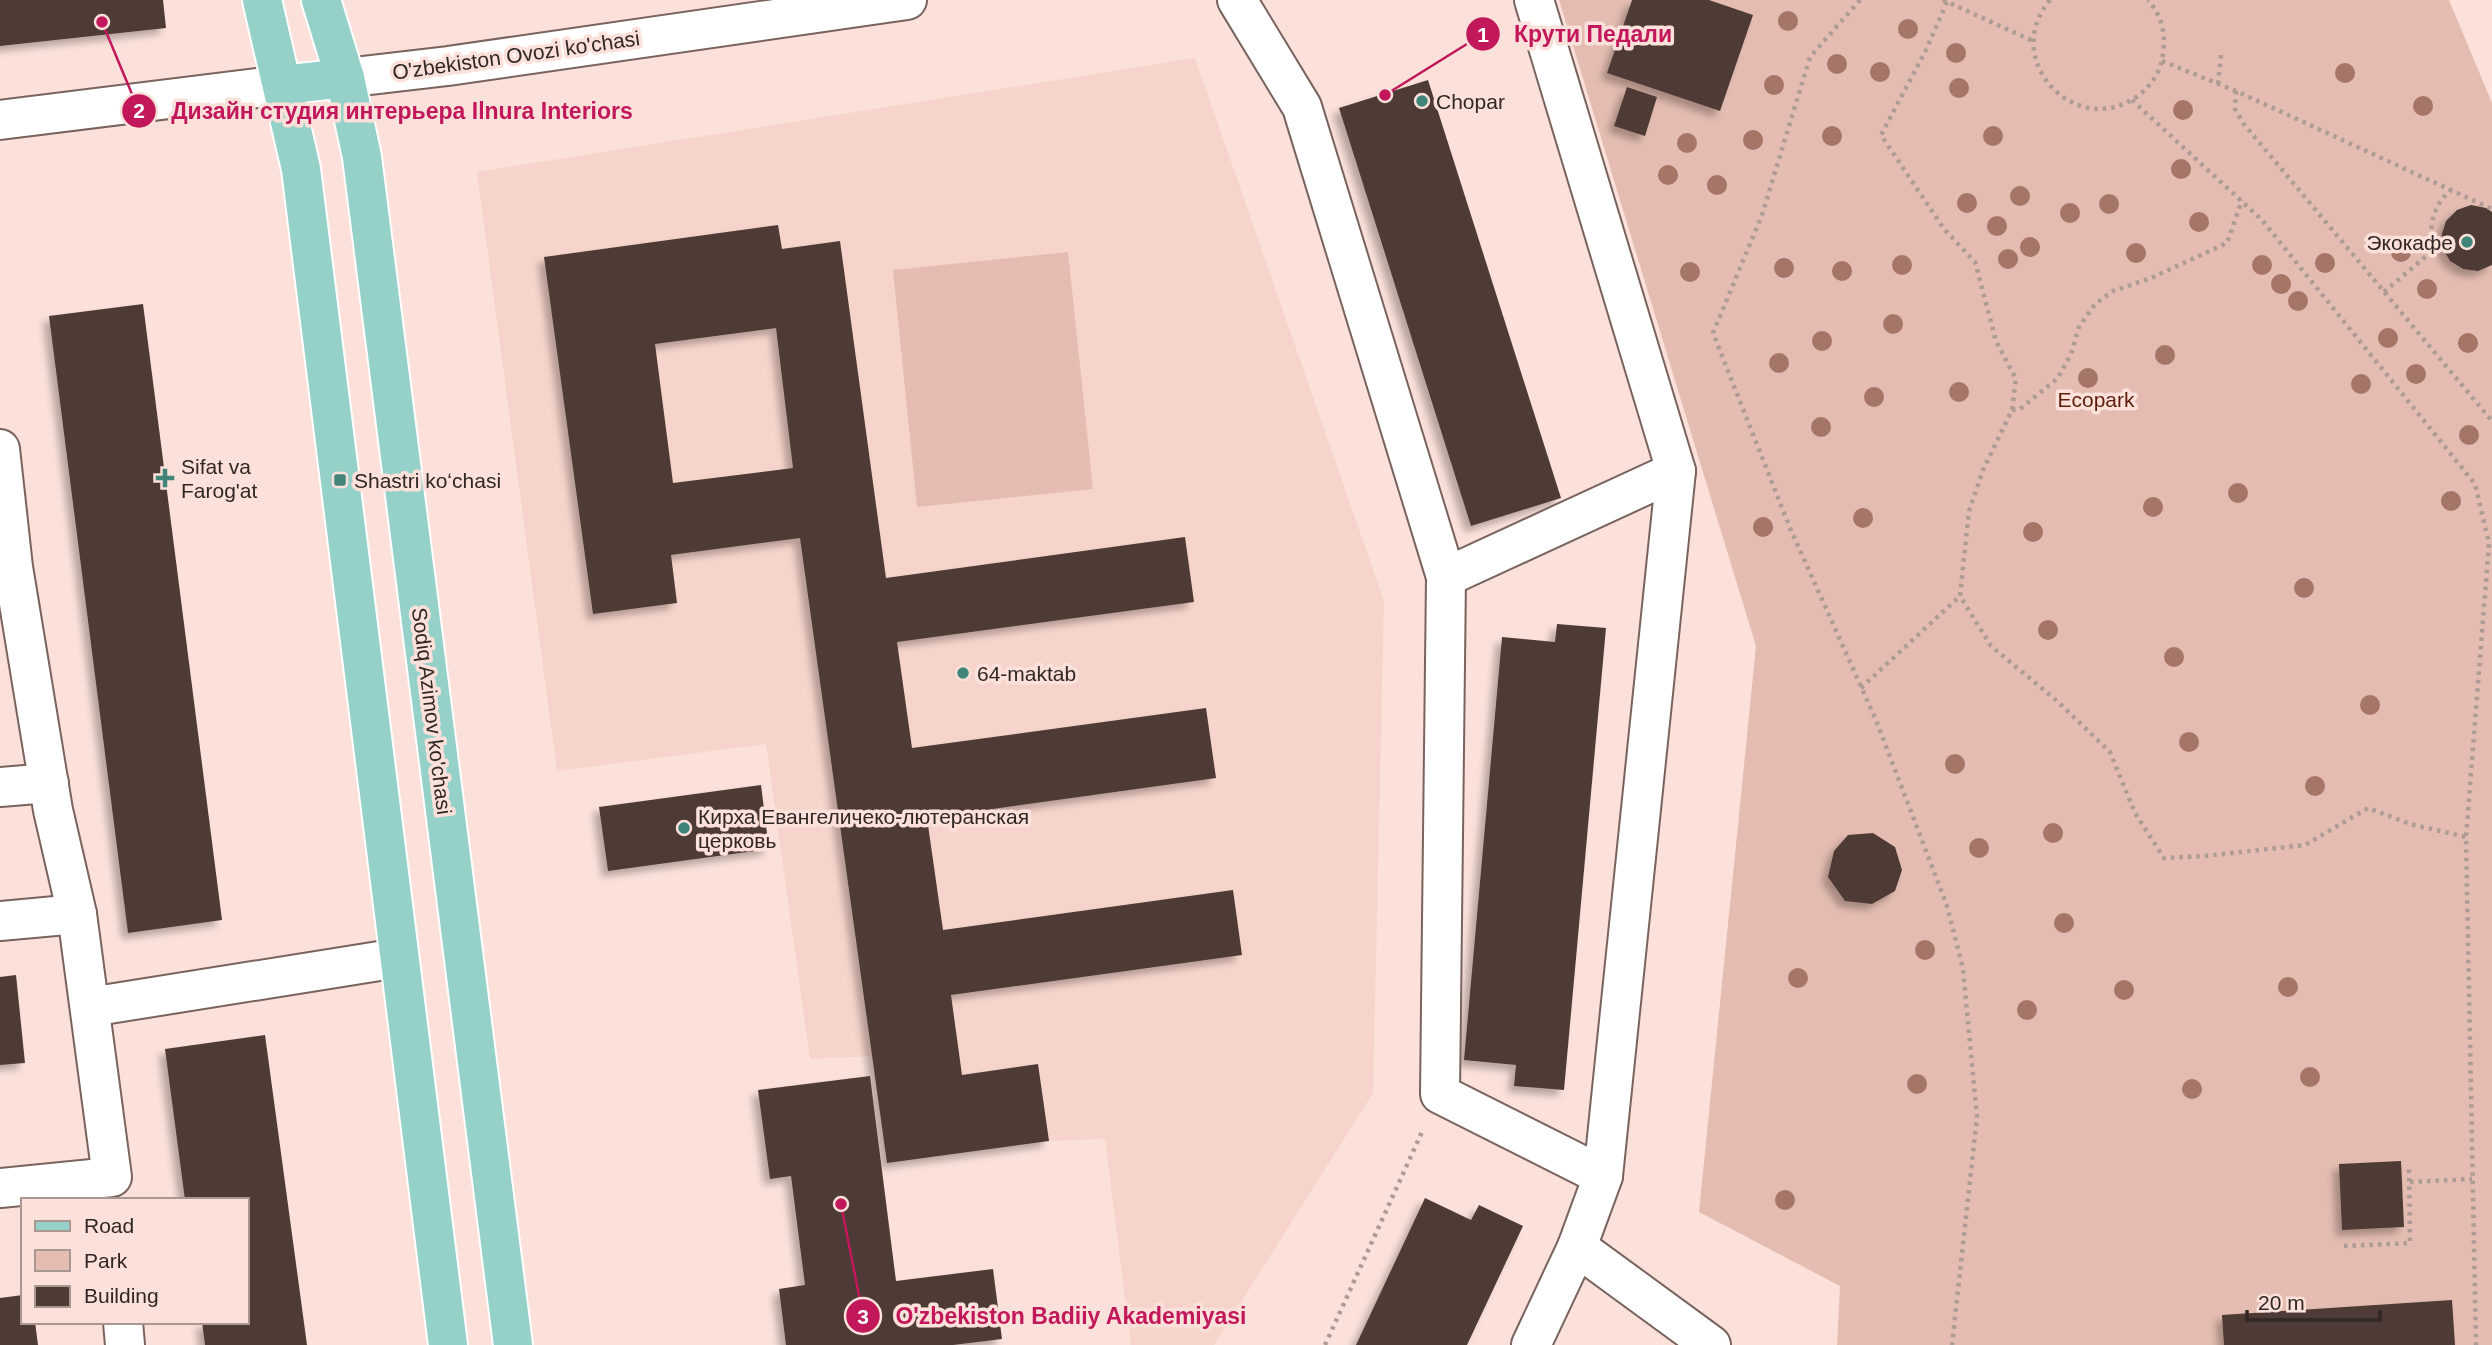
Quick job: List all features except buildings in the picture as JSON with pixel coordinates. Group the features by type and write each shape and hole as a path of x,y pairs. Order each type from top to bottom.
{"main road":[{"path":"262,0 301,169 448,1345"},
{"name":"Sodiq Azimov ko'chasi","path":"321,0 345,78 362,157 513,1345"},
{"name":"O'zbekiston Ovozi ko'chasi","path":"282,85 345,78"}],"street":[{"name":"O'zbekiston Ovozi ko'chasi","path":"345,78 473,62 814,6 907,0"},
{"path":"1237,0 1302,107 1446,577 1440,1094 1603,1176"},
{"path":"1531,1345 1577,1247 1603,1176 1676,471 1534,0"},
{"name":"O'zbekiston Ovozi ko'chasi","path":"0,120 282,85"},
{"path":"0,449 6,568 77,914 113,1188 0,1188"},
{"path":"1446,577 1676,471"},
{"path":"0,787 49,783"},
{"path":"0,921 77,914"},
{"path":"90,1007 398,958"},
{"path":"1577,1247 1711,1345"},
{"path":"123,1324 125,1345"}],"path":[{"path":"1860,0 1810,57 1762,215 1713,333 1790,528 1876,720 1947,906 1963,969 1977,1117 1952,1345"},
{"path":"2050,0 2036,23 2033,41 2035,61 2044,79 2057,93 2074,104 2093,109 2113,107 2132,100 2146,90 2156,76 2165,43 2163,25 2148,0"},
{"path":"2033,41 1945,1 1926,50 1881,135 1944,229 1975,262 1996,341 2016,379 2012,410 1983,470 1969,511 1960,596 1991,646 2057,701 2110,752 2135,813 2164,858 2305,845 2368,808 2410,824 2466,837"},
{"path":"2218,84 2221,54"},
{"path":"2162,61 2236,91 2492,209"},
{"path":"2236,91 2235,109 2243,123 2492,421"},
{"path":"2132,100 2262,220 2475,484 2489,543 2466,837 2476,1345"},
{"path":"2384,292 2431,252 2431,220 2437,205 2451,190"},
{"path":"2012,410 2020,408 2058,377 2071,354 2079,327 2095,304 2113,291 2151,278 2227,243 2242,200"},
{"path":"1861,688 1960,596"},
{"path":"1325,1345 1440,1094"},
{"path":"2344,1246 2410,1242 2409,1165"},
{"path":"2410,1182 2472,1179"}],"shaded area":[{"name":"64-maktab","path":"1195,58 1384,601 1373,1093 1214,1345 1131,1345 1105,1139 1049,1141 887,1163 872,1056 810,1059 766,744 557,771 477,172"}],"green space":[{"name":"Ecopark","path":"1559,0 2449,0 2492,103 2492,1345 1837,1345 1840,1286 1699,1212 1756,646"},
{"path":"1068,252 1093,489 917,507 893,270"}],"place":[{"name":"Дизайн студия интерьера Ilnura Interiors","path":"102,22"},
{"name":"Крути Педали","path":"1385,95"},
{"name":"Chopar","path":"1422,101"},
{"name":"Экокафе","path":"2467,242"},
{"name":"Sifat va Farog'at","path":"165,478"},
{"name":"Shastri koʻchasi","path":"340,480"},
{"name":"64-maktab","path":"963,673"},
{"name":"Кирха Евангеличеко-лютеранская церковь","path":"684,828"},
{"name":"O'zbekiston Badiiy Akademiyasi","path":"841,1204"}]}
